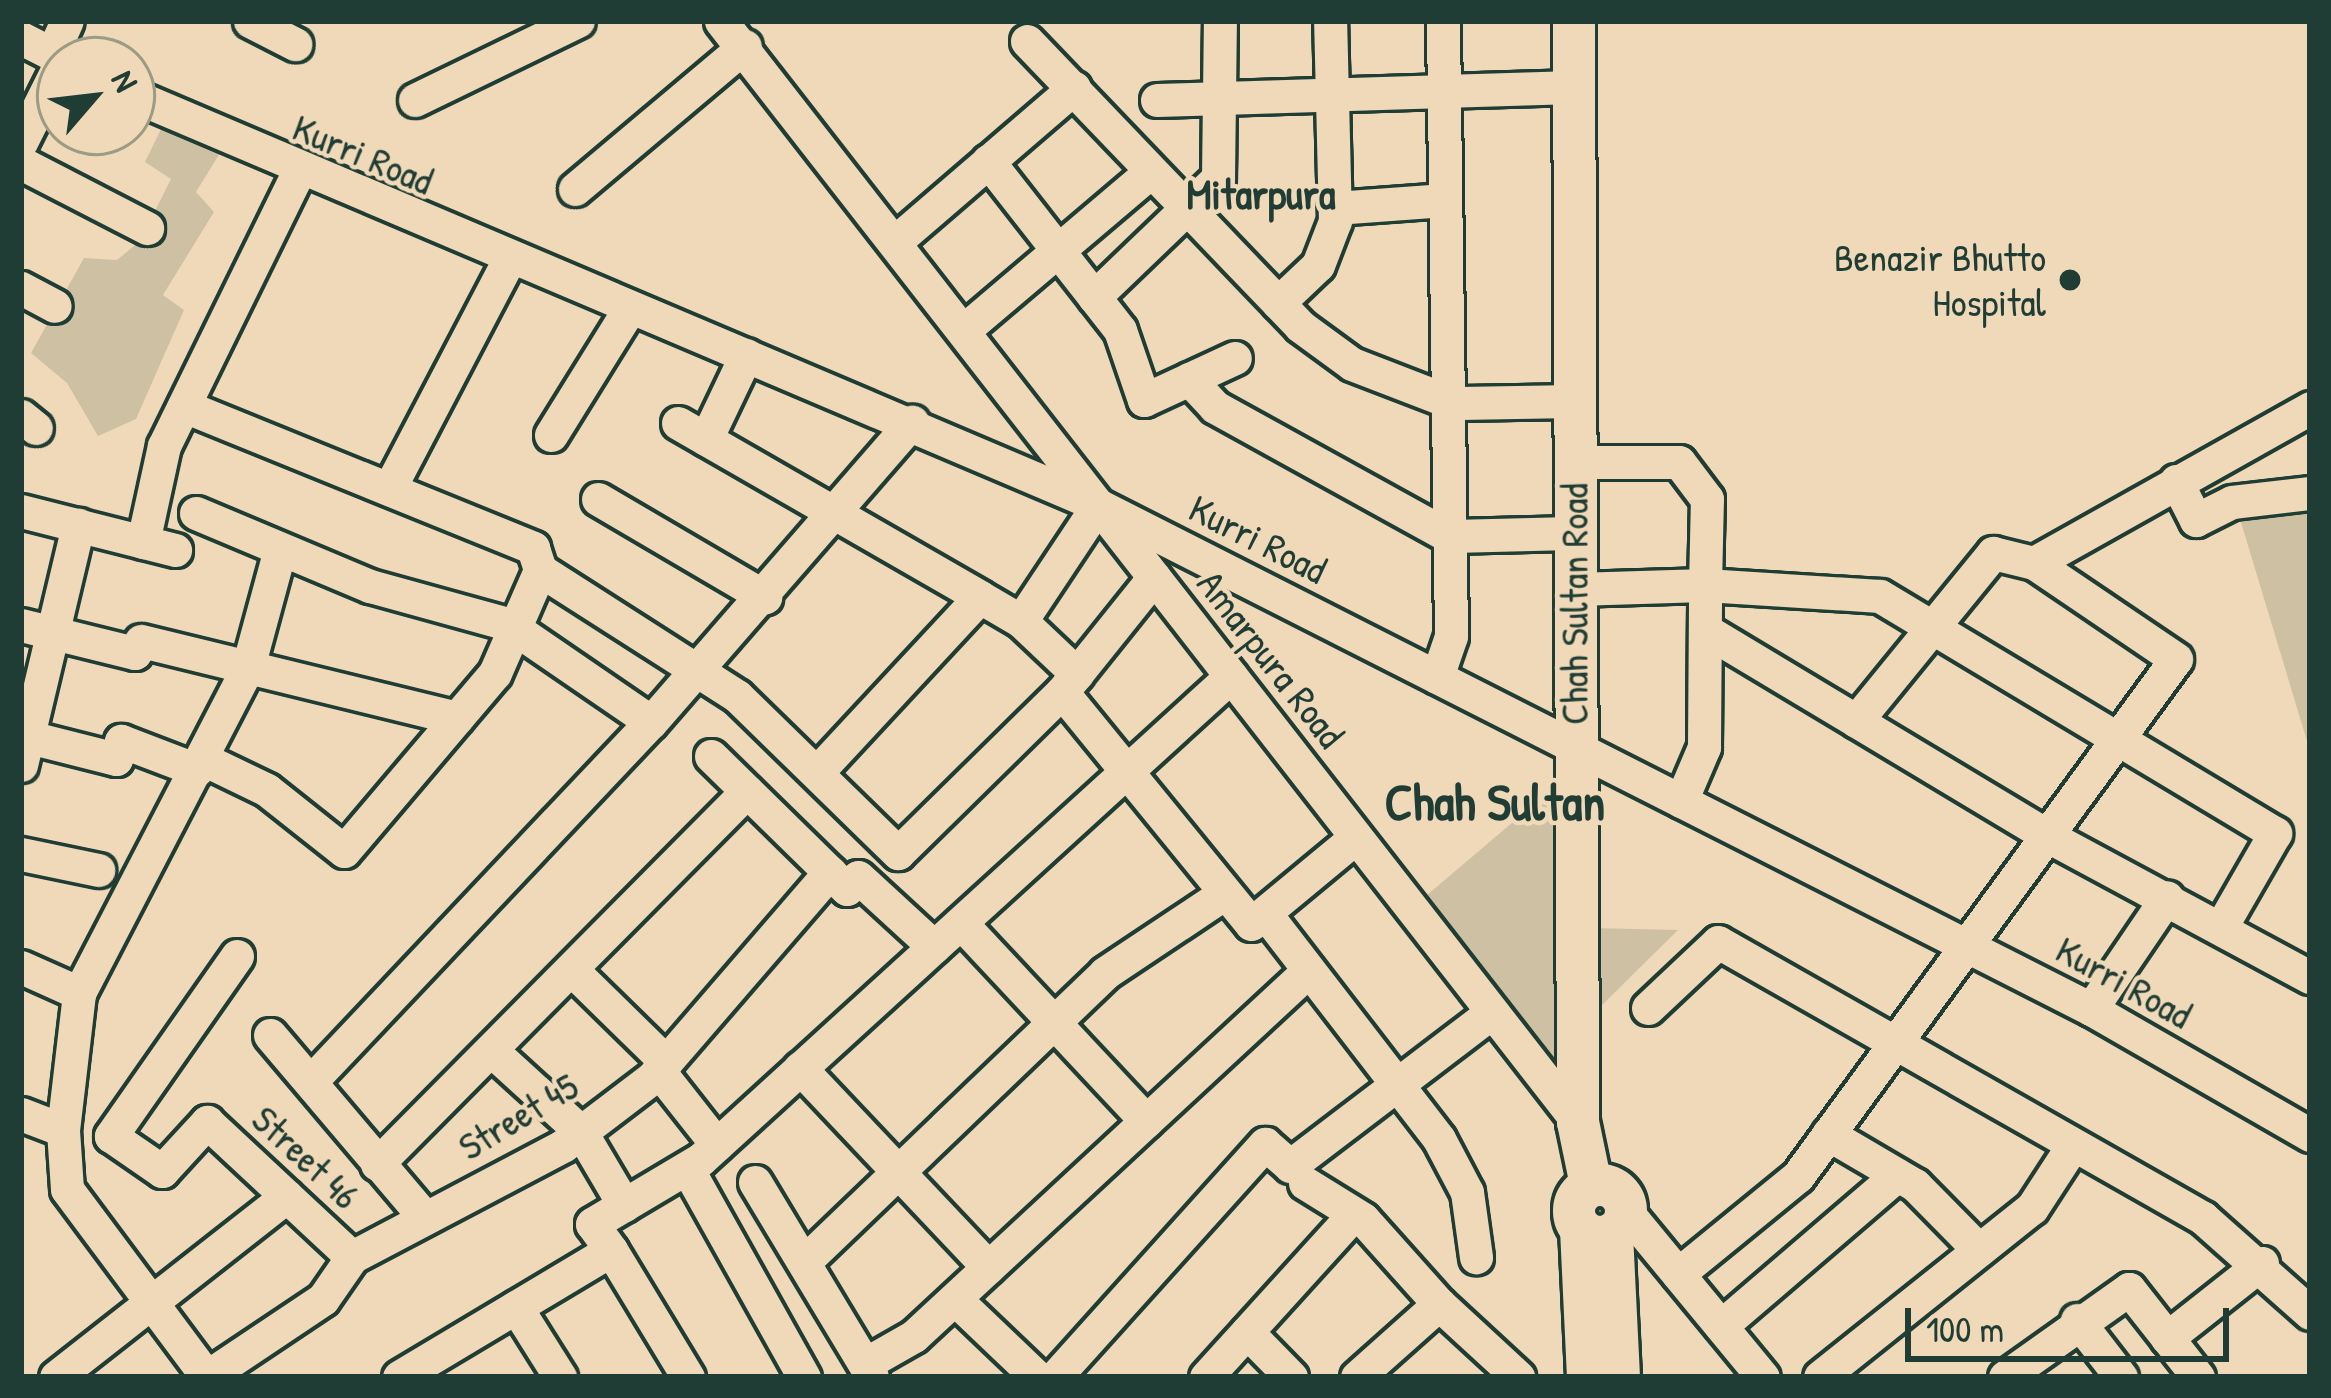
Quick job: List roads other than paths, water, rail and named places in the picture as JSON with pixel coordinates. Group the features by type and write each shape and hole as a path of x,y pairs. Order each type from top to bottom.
{"main road":[{"name":"Chah Sultan Road","path":"1574,21 1577,1122 1591,1186 1574,1204 1606,1225"},
{"path":"1588,1377 1606,1225"},
{"path":"1606,1225 1619,1377"}],"street":[{"path":"250,21 296,44"},
{"path":"415,100 578,21"},
{"name":"Amarpura Road","path":"721,21 745,46 1577,1122"},
{"path":"1094,297 1218,178 1220,21"},
{"path":"1278,303 1331,244 1335,208 1330,21"},
{"path":"1437,677 1451,636 1443,21"},
{"path":"1027,41 1186,212 1278,303 1352,364 1446,401 1574,401"},
{"path":"575,189 745,46"},
{"path":"1157,100 1574,87"},
{"path":"896,241 1073,88"},
{"name":"Kurri Road","path":"156,106 298,172 912,422 1098,505 2091,1010 2307,1125"},
{"path":"21,142 36,110"},
{"path":"988,161 1120,330 1144,400 1235,358"},
{"path":"21,163 147,228"},
{"path":"21,511 159,546 184,406 298,172"},
{"path":"964,330 1150,172"},
{"path":"1335,208 1445,200"},
{"path":"389,489 508,260"},
{"path":"21,288 56,306"},
{"path":"551,435 629,309"},
{"path":"746,355 692,431 1021,621 1070,683 1127,774 1251,924 1356,838"},
{"path":"1189,379 1215,407 1449,536 1574,533"},
{"path":"184,406 533,548 540,569 700,669 819,770 898,853"},
{"path":"2033,562 2310,408"},
{"path":"314,1078 700,669 838,515 912,422"},
{"path":"1574,462 1679,462 1707,500 1704,747 1681,801"},
{"path":"2176,481 2196,520 2232,502 2310,493"},
{"path":"598,499 765,597"},
{"path":"1021,621 1098,505"},
{"path":"196,513 280,549 508,624 651,722"},
{"path":"78,525 36,629 23,746 116,759 121,742 200,764 267,790 344,851 495,673 508,624 540,569"},
{"path":"208,1377 67,1189 63,1130 80,993 248,667 280,549"},
{"path":"1678,1274 1798,1176 1962,944 2176,659 2033,562 1993,553 1856,721"},
{"path":"867,885 1070,683 1154,577"},
{"path":"1574,589 1705,585 1880,596 1936,620 2111,745 2275,833 2222,925"},
{"path":"819,770 980,597"},
{"path":"36,629 248,667 457,718"},
{"path":"1705,630 2044,834 2222,925 2310,977"},
{"path":"688,1377 592,1224 687,1168 717,1144 1231,676"},
{"path":"712,756 847,890 858,877 934,947"},
{"path":"376,1164 747,791"},
{"path":"21,854 98,869"},
{"name":"Street 45","path":"208,1377 323,1299 352,1257 581,1132 662,1066 830,872"},
{"path":"804,1262 1054,1022 1225,893"},
{"path":"2091,1010 2167,897"},
{"path":"1265,913 1399,1088 1467,1192 1476,1257"},
{"path":"962,923 1147,1121"},
{"path":"1648,1007 1718,941 2262,1263 2310,1313"},
{"name":"Street 46","path":"237,956 111,1136 162,1171 201,1121 352,1257"},
{"path":"21,968 80,993"},
{"path":"571,969 662,1066 717,1144"},
{"path":"687,1168 803,1375 863,1361 955,1299 1309,970"},
{"path":"1055,1377 1265,1144 1290,1166 1399,1088 1492,1012"},
{"path":"270,1035 314,1078 376,1164 425,1218"},
{"path":"491,1050 581,1132 625,1204"},
{"path":"800,1068 988,1268"},
{"path":"21,1114 63,1130"},
{"path":"1828,1134 1897,1175 1979,1250"},
{"path":"1820,1377 2032,1208 2071,1148"},
{"path":"1721,1326 1897,1175"},
{"path":"754,1182 863,1361"},
{"path":"1305,1184 1350,1218 1364,1219 1439,1304 1518,1377"},
{"path":"56,1377 147,1301 287,1196"},
{"path":"1206,1377 1350,1218"},
{"path":"1606,1225 1678,1274 1763,1377"},
{"path":"406,1375 611,1250"},
{"path":"2167,1338 2262,1263"},
{"path":"2005,1377 2077,1321 2129,1289 2198,1377"},
{"path":"955,1299 1036,1377"},
{"path":"1357,1377 1439,1304"},
{"path":"516,1307 560,1377"},
{"path":"2077,1321 2121,1377"},
{"path":"1247,1332 1291,1377"}],"place":[{"name":"Benazir Bhutto Hospital","path":"2070,280"}],"district":[{"name":"Mitarpura","path":"1261,194"},
{"name":"Chah Sultan","path":"1495,802"}]}
